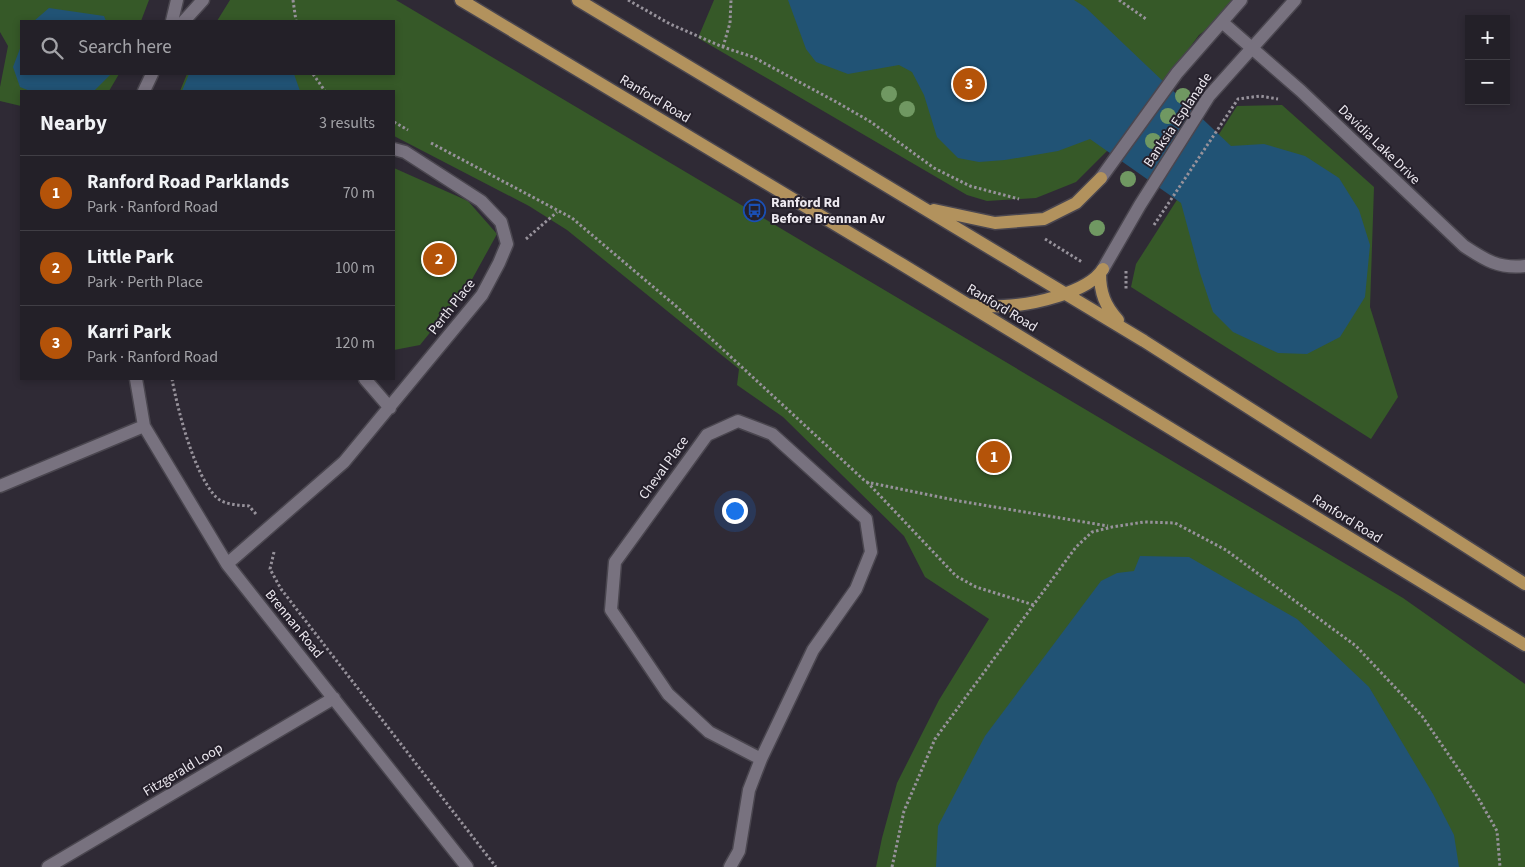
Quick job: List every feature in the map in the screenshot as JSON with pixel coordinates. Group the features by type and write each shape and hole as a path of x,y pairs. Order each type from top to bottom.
{"main road":[{"name":"Ranford Road","path":"461,0 968,305 1525,645"},
{"path":"578,0 1126,330 1525,584"},
{"path":"924,208 995,223 1044,219 1076,203 1101,178"},
{"path":"968,305 1004,306 1040,302 1085,284 1101,271"},
{"path":"1101,271 1100,290 1109,310 1126,330"}],"street":[{"path":"172,20 177,0"},
{"path":"185,20 203,0"},
{"name":"Banksia Esplanade","path":"1101,178 1177,74 1241,0"},
{"name":"Banksia Esplanade","path":"1101,271 1209,96 1295,0"},
{"name":"Davidia Lake Drive","path":"1222,22 1301,91 1464,246 1489,262 1509,268 1525,266"},
{"path":"144,90 152,75"},
{"name":"Perth Place","path":"227,564 344,462 482,295 507,244 501,222 481,201 405,152 395,149"},
{"name":"Brennan Road","path":"136,380 144,426 227,564 467,867"},
{"path":"366,380 390,408"},
{"name":"Cheval Place","path":"730,867 739,850 749,790 761,759 813,650 856,589 871,552 866,519 772,434 738,421 707,435 615,562 612,610 668,694 709,732 761,759"},
{"path":"0,486 144,426"},
{"name":"Fitzgerald Loop","path":"48,867 68,862 334,698"}],"path":[{"path":"293,0 296,20"},
{"path":"628,0 670,24 723,47 753,57 840,104 871,122 934,168 970,186 1000,196 1025,200"},
{"path":"723,47 730,22 731,0"},
{"path":"1119,0 1146,19"},
{"path":"314,75 324,90"},
{"path":"1150,231 1238,100 1260,96 1276,98 1288,106 1301,91"},
{"path":"395,123 411,132"},
{"path":"428,141 572,218 678,307 866,482 956,576 976,587 1034,605"},
{"path":"1042,237 1082,263"},
{"path":"1126,290 1126,270 1130,263"},
{"path":"172,380 179,412 202,474 209,487 217,498 231,504 249,506 280,542 272,555 270,569 281,589 496,867"},
{"path":"866,482 959,501 1112,527"},
{"path":"892,867 904,812 935,739 1076,547 1092,532 1144,522 1175,523 1226,550 1356,646 1422,716 1477,796 1497,831 1500,867"}],"green space":[{"path":"0,0 149,0 141,20 20,20 20,75 118,75 110,90 20,90 20,106 0,101 0,87 8,46 0,32"},
{"path":"230,0 396,0 1403,598 1525,684 1525,867 876,867 897,783 939,700 989,619 925,577 904,536 783,417 737,385 739,369 567,230 529,206 395,137 395,90 180,90 187,75 395,75 395,20 218,20"},
{"path":"714,0 1236,0 1220,19 1199,35 1129,129 1076,182 1036,198 987,201 967,195 698,38"},
{"path":"1282,105 1374,187 1370,307 1398,397 1371,439 1131,287 1136,264 1237,106"},
{"path":"395,168 468,201 497,234 470,283 420,345 395,350"}],"water":[{"path":"788,0 1074,0 1085,7 1231,146 1264,144 1305,156 1339,178 1359,210 1370,245 1365,297 1340,337 1307,354 1278,353 1233,332 1213,312 1181,203 1090,139 1058,151 1005,160 979,162 958,158 937,137 924,95 912,72 899,65 848,74 816,62 806,49"},
{"path":"49,8 104,16 106,20 35,20"},
{"path":"20,49 20,75 110,75 95,90 28,90 20,87 13,67"},
{"path":"189,75 294,75 300,90 182,90"},
{"path":"1140,556 1189,557 1297,619 1369,687 1433,794 1454,835 1459,867 936,867 938,826 985,736 1101,581 1117,573 1134,571"}],"place":[{"name":"Karri Park","path":"969,84"},
{"name":"Ranford Rd Before Brennan Av","path":"755,211"},
{"name":"Little Park","path":"439,259"},
{"name":"Ranford Road Parklands","path":"994,457"}]}
